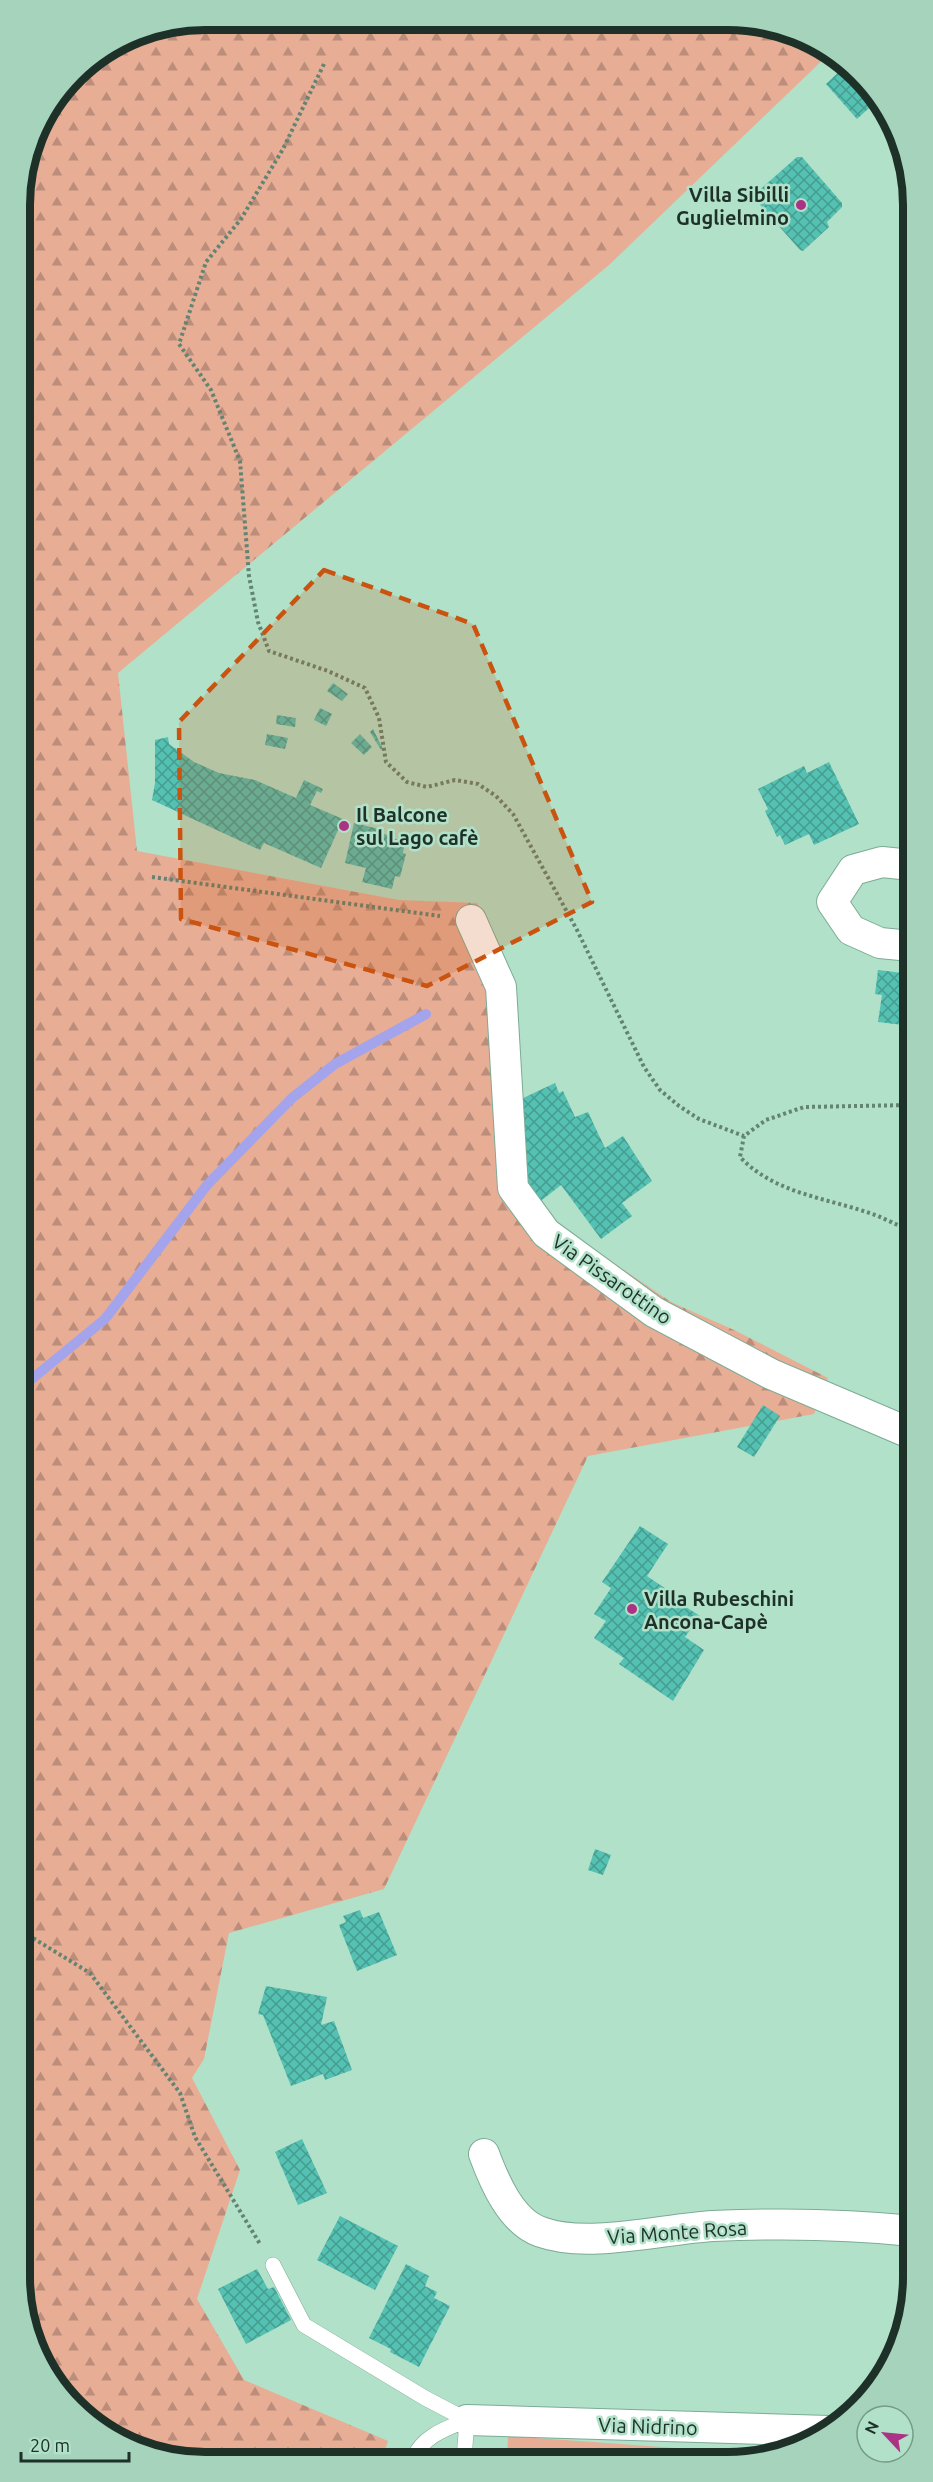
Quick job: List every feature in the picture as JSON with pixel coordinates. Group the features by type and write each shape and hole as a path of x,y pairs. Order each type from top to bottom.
{"street":[{"path":"903,864 882,862 853,870 832,902 851,930 880,943 903,945"},
{"name":"Via Pissarottino","path":"471,920 501,987 513,1188 546,1233 654,1312 771,1374 903,1430"},
{"name":"Via Monte Rosa","path":"484,2154 493,2178 512,2211 540,2232 580,2240 712,2226 856,2225 903,2230"},
{"name":"Via Nidrino","path":"467,2420 813,2431"}],"lane":[{"path":"273,2265 304,2325 425,2398 467,2420"},
{"path":"416,2452 434,2434 467,2420"},
{"path":"465,2452 467,2420"}],"path":[{"path":"324,64 283,149 241,219 206,262 179,344 211,390 240,461 249,576 258,622 269,651 327,671 365,688 379,718 386,762 406,782 427,787 455,780 478,784 496,796 519,824 577,930 644,1067 660,1090 679,1107 699,1119 744,1136"},
{"path":"152,877 471,920"},
{"path":"903,1105 804,1107 766,1120 744,1136 740,1157 754,1172 776,1184 877,1216 903,1227"},
{"path":"30,1937 90,1973 180,2093 195,2137 273,2265"}],"highlighted area":[{"path":"324,570 473,624 592,902 427,986 181,919 179,722"}],"green space":[{"path":"193,30 751,31 795,43 824,59 609,265 118,673 137,851 399,900 477,903 512,976 514,1093 535,1209 671,1302 734,1330 828,1378 814,1414 588,1456 384,1889 229,1933 204,2059 192,2078 240,2170 197,2299 244,2380 388,2441 384,2452 205,2452 182,2451 148,2443 117,2429 98,2416 66,2384 53,2365 39,2334 31,2300 31,182 39,148 48,127 66,98 81,81 117,53 148,39 171,33"},
{"path":"508,2436 731,2452 728,2452 507,2452"}],"building":[{"path":"840,71 872,105 857,119 826,84"},
{"name":"Villa Sibilli Guglielmino","path":"797,157 802,157 842,203 842,207 827,222 829,227 803,251 755,199 755,194"},
{"path":"333,683 348,694 342,701 327,691"},
{"path":"320,708 332,714 326,726 314,720"},
{"path":"277,715 296,718 295,727 276,724"},
{"path":"373,729 383,749 381,750 370,732"},
{"path":"267,734 288,738 285,749 265,745"},
{"path":"360,734 372,747 364,755 351,743"},
{"path":"168,737 169,744 194,762 219,773 255,780 296,798 304,780 323,789 321,793 317,791 310,805 343,819 321,868 264,843 260,850 152,800 155,783 155,740"},
{"path":"829,762 859,824 814,845 809,834 785,845 780,835 777,837 765,811 768,809 758,789 804,766 807,773"},
{"path":"354,823 379,829 378,833 394,836 394,839 399,840 398,845 404,847 403,853 406,854 400,877 395,876 392,889 362,882 366,868 345,863"},
{"path":"878,970 903,973 903,1025 878,1022 882,995 875,994"},
{"path":"555,1083 559,1093 563,1091 575,1117 588,1112 605,1148 623,1136 652,1181 622,1203 632,1216 601,1239 561,1185 537,1204 525,1185 519,1100"},
{"path":"763,1405 780,1416 754,1457 737,1447"},
{"name":"Villa Rubeschini Ancona-Capè","path":"640,1526 668,1544 647,1576 669,1591 666,1594 700,1616 685,1637 704,1650 673,1701 619,1664 624,1658 594,1638 606,1621 594,1614 611,1588 602,1582"},
{"path":"595,1849 611,1855 603,1875 588,1870"},
{"path":"360,1910 363,1918 379,1912 397,1955 357,1971 339,1925 346,1922 343,1916"},
{"path":"266,1986 327,1997 321,2025 334,2021 352,2070 325,2080 323,2074 291,2086 263,2015 258,2014"},
{"path":"302,2139 327,2193 298,2205 275,2152"},
{"path":"340,2216 398,2246 375,2290 317,2260"},
{"path":"406,2264 429,2276 425,2286 437,2292 434,2298 450,2306 419,2367 369,2338"},
{"path":"257,2269 268,2289 274,2287 291,2320 246,2344 218,2289"}],"waterway":[{"path":"30,1380 105,1319 207,1185 292,1098 335,1064 426,1014"}],"place":[{"name":"Villa Sibilli Guglielmino","path":"801,205"},
{"name":"Il Balcone sul Lago cafè","path":"344,826"},
{"name":"Villa Rubeschini Ancona-Capè","path":"632,1609"}]}
